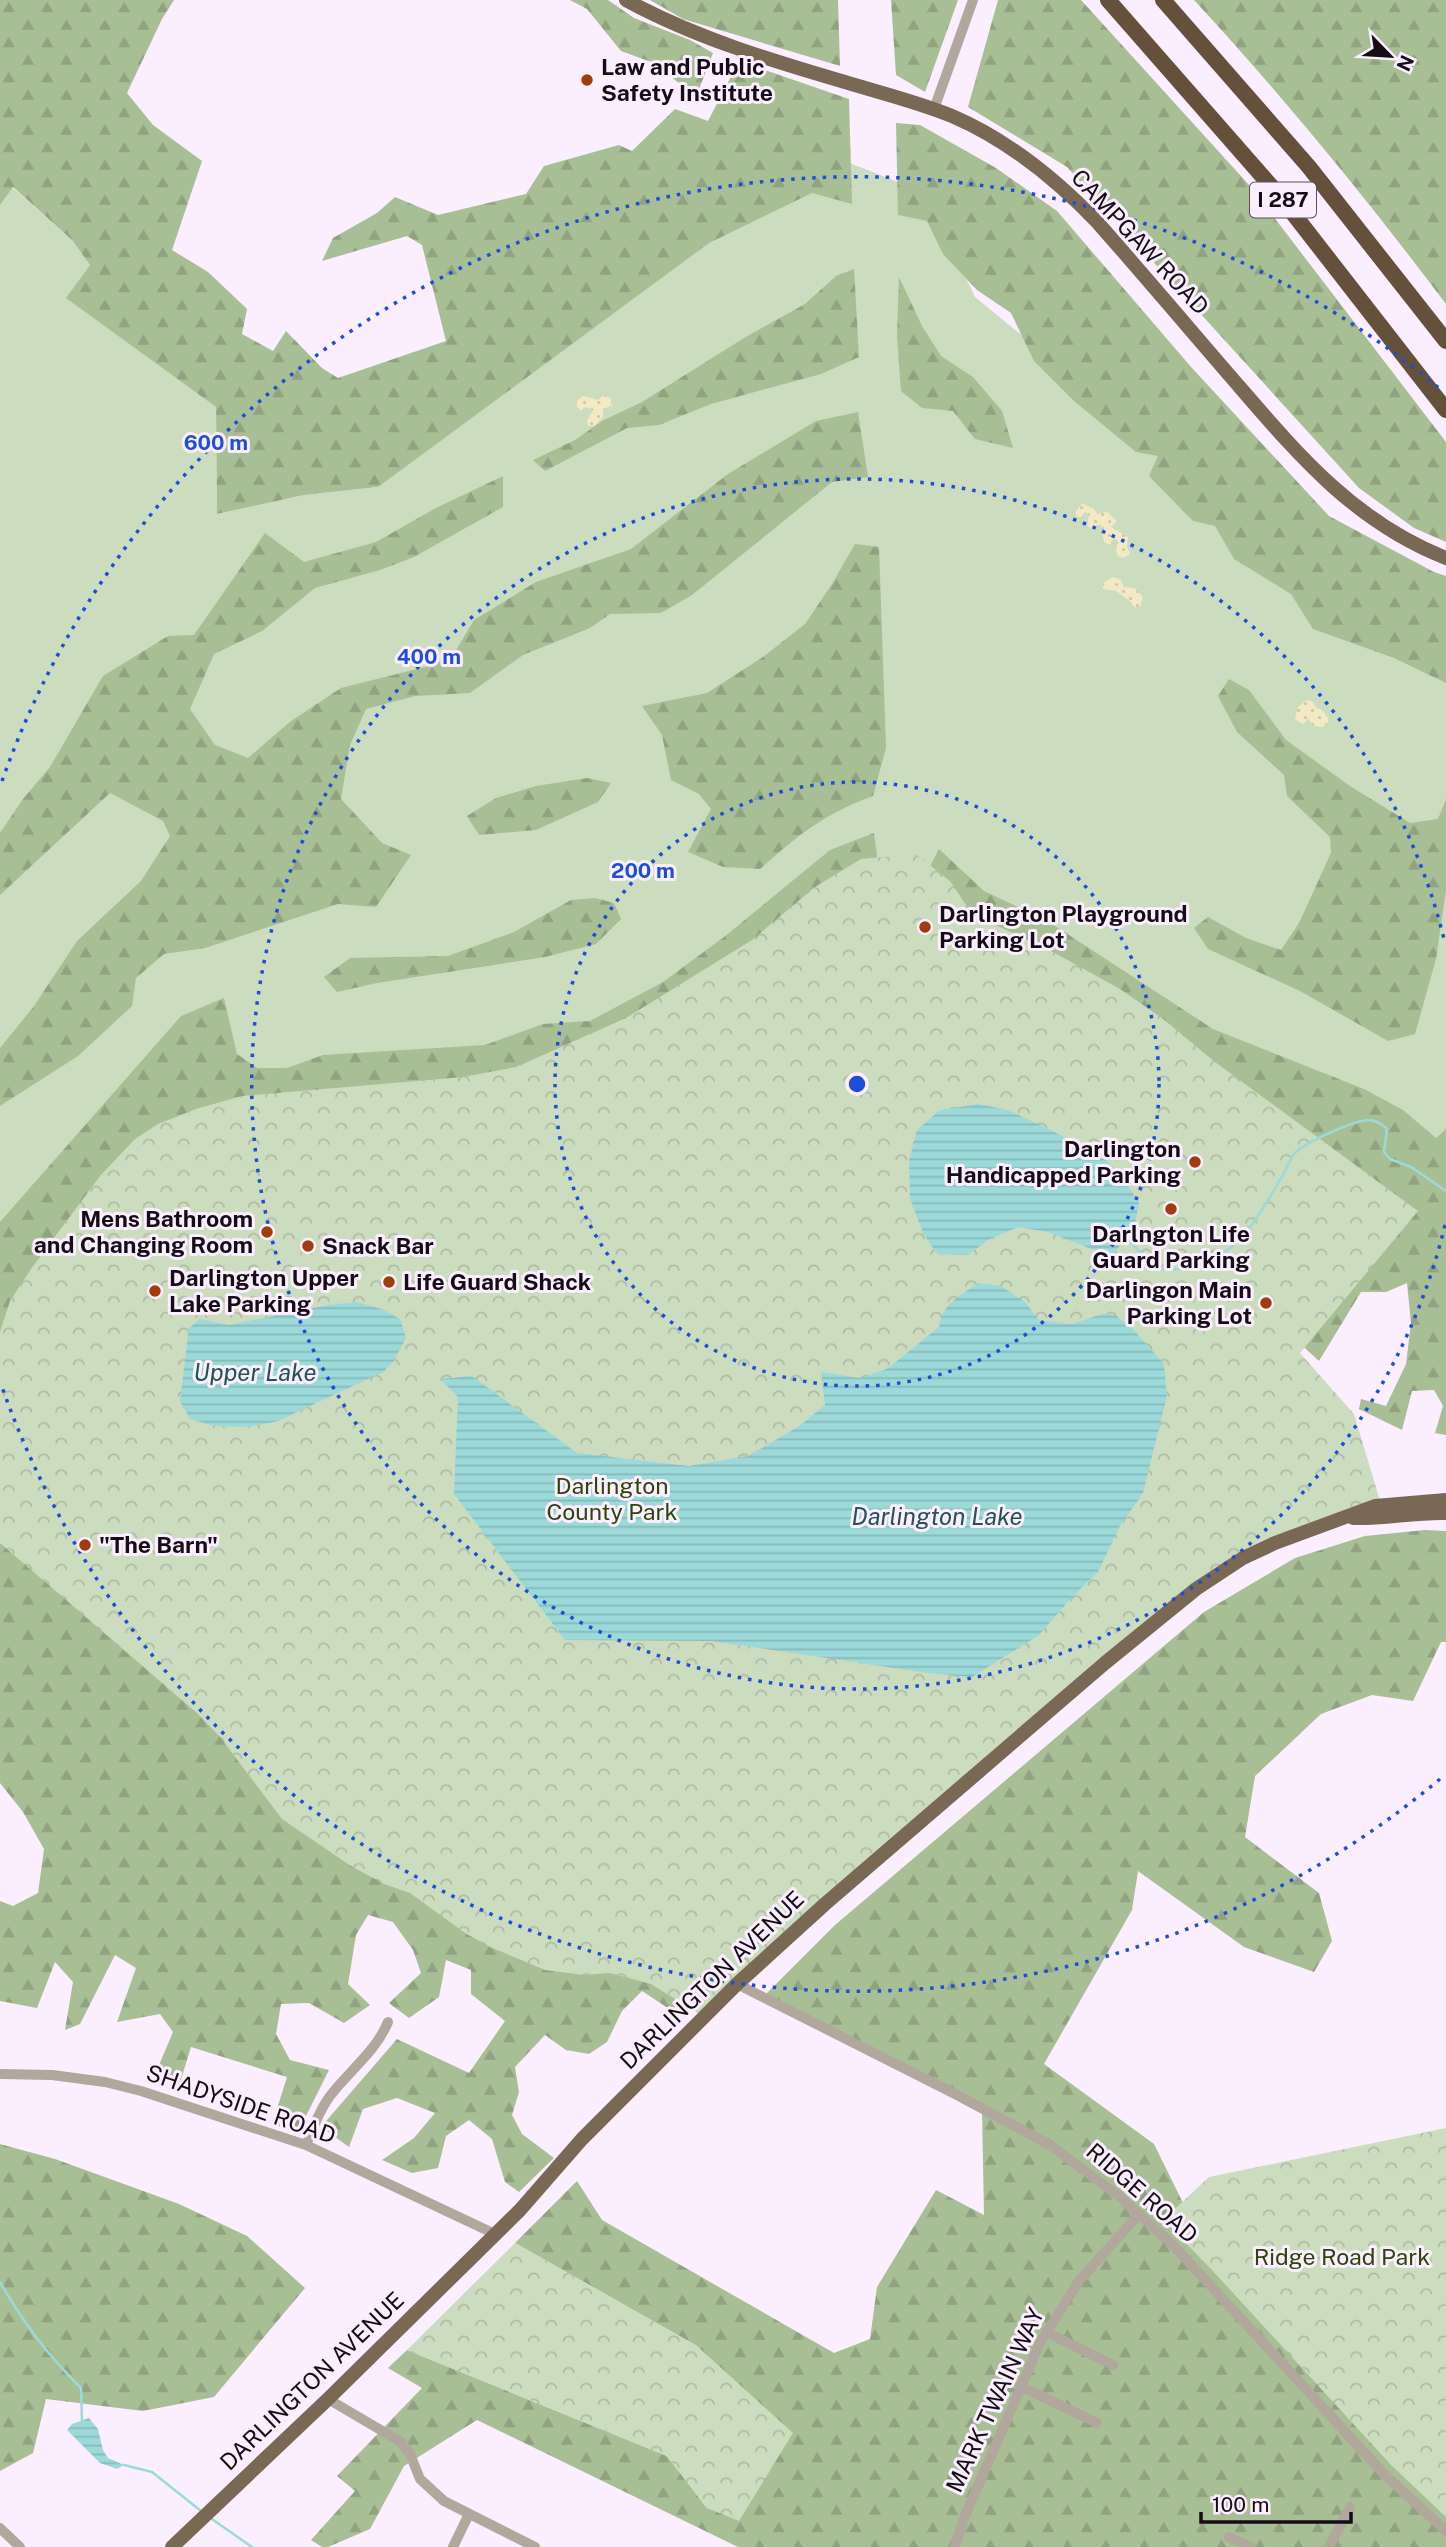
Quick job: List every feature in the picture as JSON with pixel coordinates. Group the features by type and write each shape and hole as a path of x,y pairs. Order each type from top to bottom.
{"highway":[{"name":"I 287","path":"1108,0 1278,194 1446,410"},
{"name":"I 287","path":"1163,0 1309,167 1446,341"}],"main road":[{"name":"CAMPGAW ROAD","path":"626,0 661,19 727,46 934,109 970,124 1006,145 1061,187 1098,223 1313,470 1372,519 1412,543 1446,558"},
{"name":"DARLINGTON AVENUE","path":"172,2547 328,2399 520,2210 582,2139 737,1984 1049,1710 1196,1589 1243,1558 1341,1518 1389,1503 1446,1500"},
{"name":"DARLINGTON AVENUE","path":"1341,1518 1446,1513"}],"street":[{"path":"934,109 973,0"},
{"name":"RIDGE ROAD","path":"737,1984 1050,2145 1139,2214 1206,2279 1384,2474 1446,2531"},
{"path":"306,2144 332,2093 381,2039 388,2022"},
{"name":"SHADYSIDE ROAD","path":"0,2074 52,2075 105,2082 306,2144 495,2234"},
{"name":"MARK TWAIN WAY","path":"955,2547 965,2516 1020,2386 1046,2332 1079,2281 1139,2214"},
{"path":"1046,2332 1113,2365"},
{"path":"1020,2386 1097,2423"},
{"path":"328,2399 401,2442 410,2454 420,2479 443,2501 535,2547"},
{"path":"1329,2547 1350,2507"},
{"path":"453,2547 469,2514"},
{"path":"0,2528 20,2547"},
{"path":"1229,2537 1250,2547"}],"green space":[{"path":"0,0 174,0 162,19 127,93 153,125 202,161 172,250 208,272 247,309 242,334 273,351 286,331 322,368 338,378 446,341 422,245 407,236 322,261 333,238 377,213 395,197 438,215 526,194 544,166 619,145 632,151 675,109 708,121 739,61 849,99 852,204 812,193 709,243 378,487 304,495 217,514 216,407 66,298 90,265 72,240 13,187 0,205"},
{"path":"570,0 608,0 634,18 690,40 713,53 696,97 654,63 621,51 587,9"},
{"path":"650,0 838,0 840,66 683,19"},
{"path":"891,0 958,0 925,92 896,75"},
{"path":"998,0 1081,0 1250,186 1446,442 1446,542 1414,528 1359,488 1067,167 968,107"},
{"path":"1194,0 1446,0 1446,304 1324,149"},
{"path":"896,123 920,125 996,168 1057,211 1192,368 1329,516 1446,576 1446,683 1394,658 1313,629 1291,594 1234,559 1215,526 1193,521 1149,476 1158,456 1136,452 1074,401 1034,361 1011,313 977,290 943,254 927,221 898,215"},
{"path":"837,158 926,193 975,297 1169,456 1446,655 1446,1185 752,940 0,1331 0,205 12,187 72,240 90,265 67,298 216,407 217,514 304,495 378,487 570,319"},
{"path":"854,269 859,357 821,374 711,404 659,425 627,428 545,471 533,460 642,402 744,338 805,304 836,276"},
{"path":"899,277 922,326 941,356 973,377 1002,411 1013,448 975,439 953,411 922,408 901,391 897,336"},
{"path":"858,412 868,477 832,482 692,595 661,613 610,614 590,628 523,655 470,693 415,696 366,709 350,745 341,799 382,843 411,855 376,907 338,904 205,948 164,954 136,978 132,1006 78,1056 0,1106 0,1048 34,1006 77,941 141,881 170,836 163,821 110,793 0,895 0,833 23,799 50,767 103,676 168,636 194,635 265,533 304,562 376,542 436,508 503,476 503,507 414,557 380,570 315,588 262,631 214,654 190,709 215,745 248,758 291,721 341,688 425,667 452,657 474,620 536,582 631,549 728,474 816,421"},
{"path":"855,544 879,547 886,748 873,796 840,810 812,827 760,869 723,867 688,852 711,809 699,794 671,780 662,735 642,706 707,693 763,657 805,624"},
{"path":"1229,679 1249,690 1286,740 1350,786 1410,823 1438,819 1446,799 1446,890 1436,959 1415,1034 1388,1041 1300,991 1208,949 1194,928 1208,917 1246,938 1281,950 1299,923 1331,853 1330,837 1287,796 1284,775 1237,732 1218,696"},
{"path":"587,778 611,783 598,802 536,830 479,835 467,816 496,798 536,786"},
{"path":"874,833 879,871 0,1432 0,1222 181,1016 224,998 237,1054 257,1068 287,1068 323,1055 485,1045 543,1024 590,1021 663,982 724,937 830,850"},
{"path":"939,849 984,891 1046,920 1213,1029 1364,1089 1403,1110 1436,1138 1446,1129 1446,1435 1435,1433 1443,1406 1434,1390 1412,1391 1402,1430 1359,1409 1361,1399 1386,1406 1406,1364 1411,1323 1407,1283 1386,1292 1361,1292 1319,1361 1295,1339 926,874"},
{"name":"Darlington County Park","path":"916,854 950,881 972,914 1053,952 1120,989 1418,1211 1300,1353 1354,1414 1381,1504 1219,1573 704,2017 651,1984 610,1973 584,1975 545,1970 490,1947 465,1933 410,1893 384,1884 351,1866 282,1819 220,1737 198,1714 0,1543 0,1332 10,1301 100,1176 135,1139 158,1124 196,1109 242,1096 463,1077 516,1067 626,1018 752,940 815,887 861,859"},
{"path":"595,898 614,903 621,919 596,944 545,957 377,983 337,992 324,977 350,958 448,956 514,932 571,900"},
{"path":"0,1506 705,2001 677,2014 642,1991 622,2011 607,2042 589,2054 566,2050 545,2035 515,2067 519,2092 512,2115 522,2134 554,2158 519,2192 505,2182 492,2139 469,2120 446,2136 438,2168 412,2173 382,2160 414,2138 435,2113 397,2098 363,2109 349,2147 321,2127 397,2039 469,2073 505,2021 471,1994 471,1970 446,1960 439,1997 409,2018 389,2003 421,1973 413,1950 393,1922 368,1915 356,1935 348,1984 370,2005 344,2023 309,2003 281,2004 276,2034 290,2060 329,2070 299,2130 272,2125 287,2077 191,2047 179,2086 156,2072 173,2032 160,2014 117,2022 136,1968 115,1955 80,2024 65,2030 73,1982 55,1962 37,2008 0,2001 0,1901 13,1906 38,1893 44,1849 23,1812 0,1783"},
{"path":"1425,1530 1446,1531 1446,1642 1441,1642 1413,1701 1372,1695 1321,1714 1255,1776 1245,1837 1319,1893 1332,1941 1314,1972 1244,1947 1138,1871 1132,1910 1044,2064 1154,2144 1183,2203 1446,2137 1446,2547 738,2547 477,2420 404,2466 370,2529 328,2547 322,2547 311,2540 355,2491 337,2476 422,2388 388,2368 407,2350 667,2456 707,2508 697,2346 515,2243 577,2181 602,2220 834,2353 870,2339 877,2287 936,2190 984,2215 982,2111 765,1995 835,1925 1204,1612 1295,1558 1365,1536"},
{"name":"Ridge Road Park","path":"1446,2128 1446,2517 1391,2465 1163,2220 1209,2177"},
{"path":"0,2144 55,2159 179,2204 247,2236 305,2288 214,2397 143,2411 46,2399 33,2453 0,2471"},
{"path":"515,2243 697,2346 793,2433 739,2521 707,2508 667,2456 407,2350"}],"sand":[{"path":"604,395 610,398 613,405 603,409 603,417 594,426 588,426 587,421 593,410 586,407 580,411 577,401 583,396 598,400"},
{"path":"1082,503 1094,509 1097,514 1107,512 1117,521 1111,527 1128,537 1127,547 1130,554 1123,558 1118,556 1118,541 1112,540 1110,545 1104,542 1101,525 1097,525 1093,530 1089,527 1089,514 1085,512 1081,517 1077,517 1075,513"},
{"path":"1113,577 1120,579 1124,587 1135,588 1143,597 1140,607 1134,607 1116,591 1103,589 1103,583"},
{"path":"1307,700 1322,710 1328,723 1322,727 1313,726 1309,719 1303,724 1295,719 1298,707"}],"water":[{"path":"978,1104 1008,1110 1075,1142 1108,1162 1124,1179 1139,1203 1135,1223 1112,1257 1048,1232 1018,1227 988,1240 968,1255 937,1254 923,1233 910,1198 909,1161 917,1130 940,1110"},
{"name":"Darlington Lake","path":"977,1283 1001,1286 1025,1302 1039,1320 1072,1324 1102,1314 1115,1315 1132,1328 1164,1364 1167,1396 1143,1493 1120,1526 1098,1572 1039,1635 972,1677 711,1641 565,1640 454,1494 458,1397 440,1379 472,1376 577,1453 689,1466 748,1456 798,1427 825,1405 821,1372 859,1378 887,1369 939,1327 948,1306"},
{"name":"Upper Lake","path":"356,1302 382,1309 400,1319 406,1338 393,1362 383,1372 278,1421 249,1427 215,1426 190,1419 180,1401 189,1328 200,1319 229,1325"},
{"path":"89,2418 98,2429 103,2450 108,2458 124,2465 117,2469 100,2463 67,2430 72,2424"}],"waterway":[{"path":"1192,1268 1222,1254 1246,1233 1299,1149 1351,1124 1368,1120 1385,1127 1384,1152 1390,1159 1411,1167 1446,1191"},
{"path":"1125,1238 1159,1269 1180,1269"},
{"path":"0,2282 37,2338 81,2388 82,2423"},
{"path":"124,2465 152,2472 201,2511"},
{"path":"209,2517 252,2547"}],"place":[{"name":"Law and Public Safety Institute","path":"587,80"},
{"name":"Darlington Playground Parking Lot","path":"925,927"},
{"name":"Darlington Handicapped Parking","path":"1195,1162"},
{"name":"Darlngton Life Guard Parking","path":"1171,1209"},
{"name":"Mens Bathroom and Changing Room","path":"267,1232"},
{"name":"Snack Bar","path":"308,1246"},
{"name":"Life Guard Shack","path":"389,1282"},
{"name":"Darlington Upper Lake Parking","path":"155,1291"},
{"name":"Darlingon Main Parking Lot","path":"1266,1303"},
{"name":"\"The Barn\"","path":"85,1545"}]}
